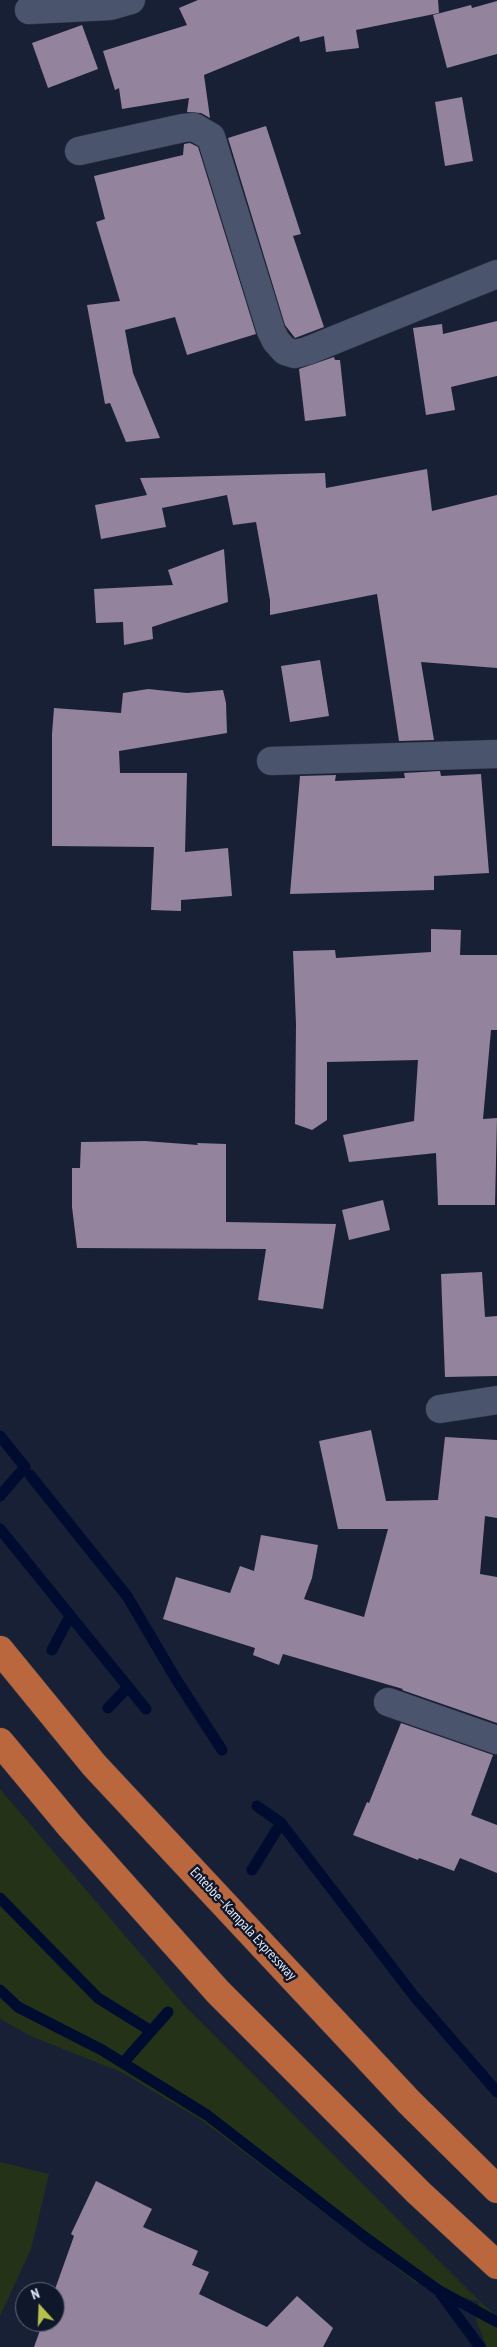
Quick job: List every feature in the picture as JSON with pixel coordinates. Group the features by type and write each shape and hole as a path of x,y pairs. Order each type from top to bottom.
{"highway":[{"name":"Entebbe–Kampala Expressway","path":"0,1650 101,1772 409,2102 497,2189"},
{"path":"0,1742 70,1826 218,1992 419,2194 497,2265"}],"street":[{"path":"29,10 110,6 131,0"},
{"path":"79,151 183,128 194,127 211,137 271,331 276,341 285,351 295,354 306,352 497,274"},
{"path":"271,761 497,754"},
{"path":"440,1409 497,1400"},
{"path":"388,1702 497,1740"}],"green space":[{"path":"0,1789 184,2005 480,2302 497,2316 497,2347 487,2347 476,2320 479,2302 415,2282 203,2121 121,2072 33,2037 0,2019"},
{"path":"0,2162 49,2174 31,2249 0,2316"}],"building":[{"path":"198,0 438,0 439,13 356,30 359,48 326,52 324,36 300,42 299,36 204,75 210,118 201,113 187,112 189,98 122,109 119,88 115,90 103,51 187,25 179,8"},
{"path":"497,1 497,54 447,68 433,15 471,5 472,8"},
{"path":"82,25 98,69 48,88 32,43"},
{"path":"462,97 473,161 445,166 435,102"},
{"path":"266,126 301,234 293,236 324,327 295,338 285,325 228,138"},
{"path":"190,143 198,147 256,334 187,355 175,317 125,330 133,373 160,438 126,442 110,403 105,404 87,305 120,301 96,222 105,219 94,176 183,155 184,144"},
{"path":"497,321 497,376 451,387 455,410 426,415 413,328 442,324 443,334"},
{"path":"334,357 335,360 340,360 346,416 305,421 299,369"},
{"path":"427,469 432,511 497,495 497,668 421,662 434,740 399,741 377,594 270,615 270,600 256,522 233,525 227,495 162,508 166,527 101,539 95,505 147,495 140,478 325,473 326,488"},
{"path":"224,549 228,602 152,627 153,639 124,645 123,622 96,623 94,589 173,585 168,570"},
{"path":"320,660 329,716 290,722 281,666"},
{"path":"148,689 187,693 223,690 226,703 227,733 119,751 120,773 187,773 185,852 228,848 232,896 181,900 181,911 151,910 154,847 52,846 52,734 54,708 121,713 123,693"},
{"path":"440,771 441,776 481,774 489,873 434,876 434,890 290,894 300,776 336,775 335,781 405,778 404,773"},
{"path":"431,929 461,930 460,955 497,955 497,1030 491,1030 483,1119 497,1118 495,1205 438,1205 436,1153 349,1162 343,1135 414,1121 418,1060 327,1062 327,1120 312,1130 295,1124 296,1024 293,951 335,950 336,958 431,952"},
{"path":"145,1141 198,1145 197,1143 226,1144 226,1222 336,1224 323,1309 258,1300 266,1249 77,1248 72,1207 72,1168 80,1168 81,1142"},
{"path":"383,1200 390,1230 349,1240 342,1210"},
{"path":"482,1272 485,1317 497,1316 497,1376 445,1377 441,1274"},
{"path":"371,1430 386,1501 438,1500 445,1437 497,1440 497,1518 485,1516 480,1574 497,1577 497,1723 403,1689 283,1654 279,1665 253,1655 255,1648 163,1619 176,1577 230,1593 240,1566 254,1571 261,1535 318,1545 312,1578 304,1599 364,1617 388,1529 338,1529 319,1441"},
{"path":"401,1723 493,1755 471,1815 497,1825 497,1873 460,1858 454,1871 419,1858 418,1860 353,1835 367,1802 369,1803"},
{"path":"96,2181 152,2209 143,2227 198,2251 192,2265 209,2272 199,2294 267,2327 297,2296 333,2328 323,2347 34,2347 39,2332 65,2332 65,2282 58,2282 74,2236 71,2234"}],"waterway":[{"path":"0,1436 25,1467 0,1496"},
{"path":"30,1475 127,1596 176,1679 222,1750"},
{"path":"0,1529 146,1709"},
{"path":"52,1650 70,1616"},
{"path":"108,1708 128,1687"},
{"path":"257,1806 281,1823 414,1996 497,2092"},
{"path":"252,1870 281,1823"},
{"path":"0,1898 98,1998 151,2031"},
{"path":"0,1990 18,2007 102,2050 207,2115 366,2238 438,2290 497,2322"},
{"path":"123,2063 168,2012"},
{"path":"441,2294 480,2347"}]}
